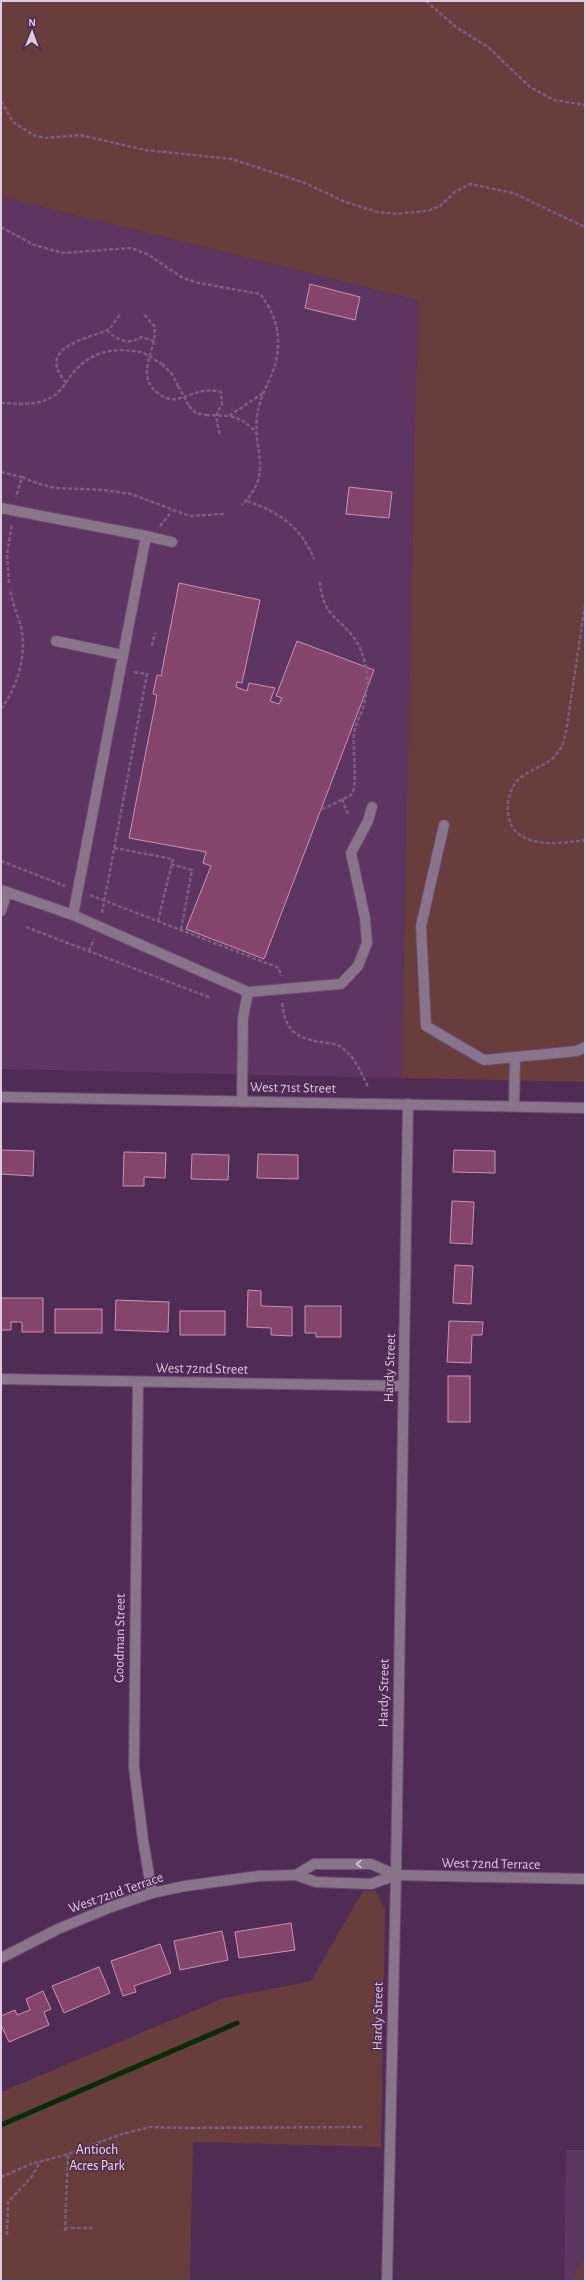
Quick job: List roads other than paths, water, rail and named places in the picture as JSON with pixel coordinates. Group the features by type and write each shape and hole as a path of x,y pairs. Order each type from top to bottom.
{"street":[{"path":"1,508 172,542"},
{"path":"73,915 146,536"},
{"path":"56,641 123,655"},
{"path":"1,911 4,891 73,915 248,992 340,984 358,966 367,943 365,918 351,853 368,822 372,807"},
{"path":"444,825 421,926 426,1026 484,1060 577,1051 585,1047"},
{"path":"242,1101 243,1018 248,992"},
{"path":"514,1106 515,1057"},
{"name":"West 71st Street","path":"1,1097 585,1108"},
{"name":"Hardy Street","path":"387,2281 396,1875 402,1386 406,1342 408,1104"},
{"name":"West 72nd Street","path":"1,1379 402,1386"},
{"name":"Goodman Street","path":"138,1382 134,1766 143,1840 152,1893"},
{"name":"West 72nd Terrace","path":"296,1875 314,1864 371,1864 396,1875"},
{"name":"West 72nd Terrace","path":"1,1958 58,1929 152,1893 185,1886 259,1876 296,1875 316,1882 371,1884 396,1875 585,1880"}],"waterway":[{"path":"1,2125 237,2023"}],"park label":[{"name":"Antioch Acres Park","path":"97,2158"}]}
